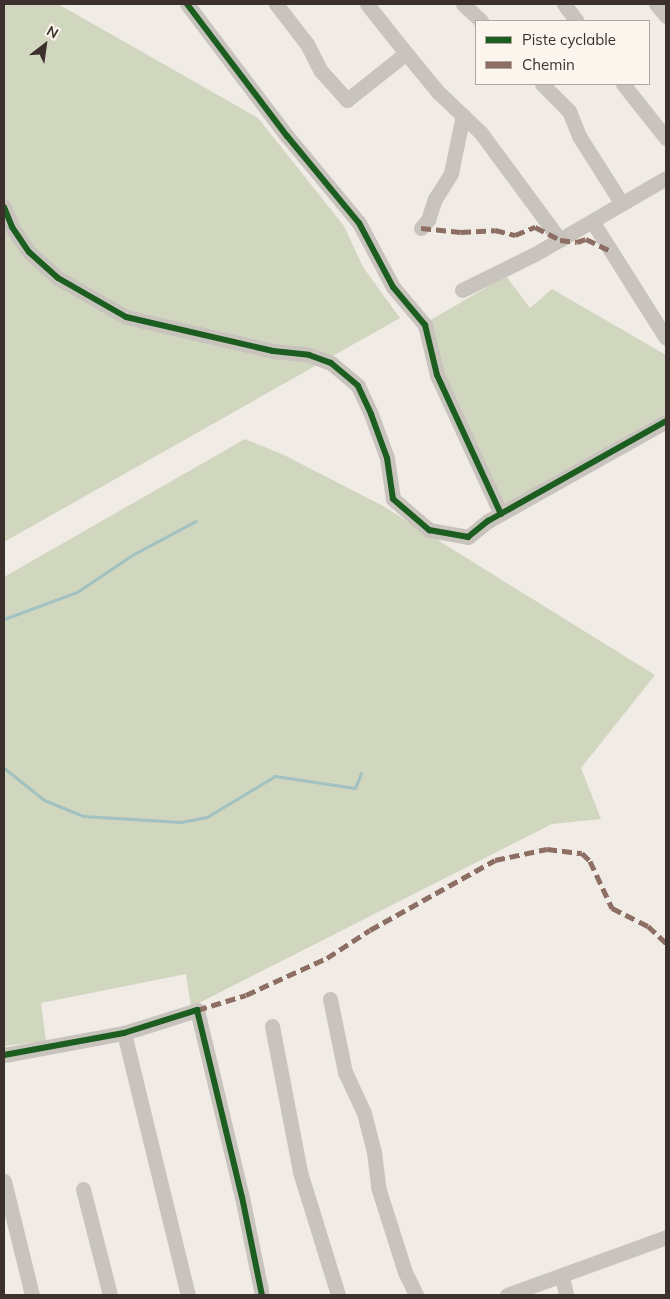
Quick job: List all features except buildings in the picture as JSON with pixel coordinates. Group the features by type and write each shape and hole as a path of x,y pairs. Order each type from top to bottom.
{"street":[{"path":"187,4 287,136 359,223 393,287 425,325 437,375 501,514"},
{"path":"276,4 307,44 321,70 347,100 406,53"},
{"path":"367,4 438,92 481,133 560,240"},
{"path":"463,4 480,20"},
{"path":"564,4 576,20"},
{"path":"656,4 666,16"},
{"path":"543,85 569,111 579,136 622,204"},
{"path":"624,85 666,138"},
{"path":"421,228 428,220 435,199 452,173 462,116"},
{"path":"462,290 560,240 666,178"},
{"path":"4,207 12,227 29,252 58,278 126,317 273,351 309,355 331,363 358,386 371,414 388,458 393,499 429,530 468,538 501,514 666,421"},
{"path":"592,221 666,338"},
{"path":"330,999 345,1072 364,1113 374,1152 378,1187 405,1272 416,1295"},
{"path":"4,1054 124,1033 197,1010 242,1198 262,1295"},
{"path":"272,1026 300,1172 338,1295"},
{"path":"124,1033 188,1295"},
{"path":"4,1181 32,1295"},
{"path":"83,1189 110,1295"},
{"path":"506,1295 562,1277 600,1259 666,1237"},
{"path":"562,1277 566,1295"}],"green space":[{"path":"4,4 58,4 258,118 344,226 363,267 400,318 4,542"},
{"path":"506,276 530,308 552,289 666,355 666,413 503,506 442,374 429,321"},
{"path":"245,439 284,455 383,506 655,675 581,768 601,819 552,824 191,1007 186,974 41,1003 46,1041 4,1046 4,577"}],"waterway":[{"path":"4,619 77,592 132,555 196,521"},
{"path":"4,768 44,800 83,816 181,822 207,817 275,776 355,788 361,773"}],"marked path":[{"path":"421,228 461,232 495,230 515,235 535,227 560,240 577,242 586,239 611,251"},
{"path":"197,1010 246,995 327,958 370,930 495,860 547,849 582,853 590,861 612,908 648,926 666,943"}],"cycle path":[{"path":"187,4 287,136 359,223 393,287 425,325 437,375 501,514"},
{"path":"4,207 12,227 29,252 58,278 126,317 273,351 309,355 331,363 358,386 371,414 387,458 393,499 429,530 468,537 488,521 666,421"},
{"path":"4,1055 124,1033 197,1010 242,1197 262,1295"}]}
